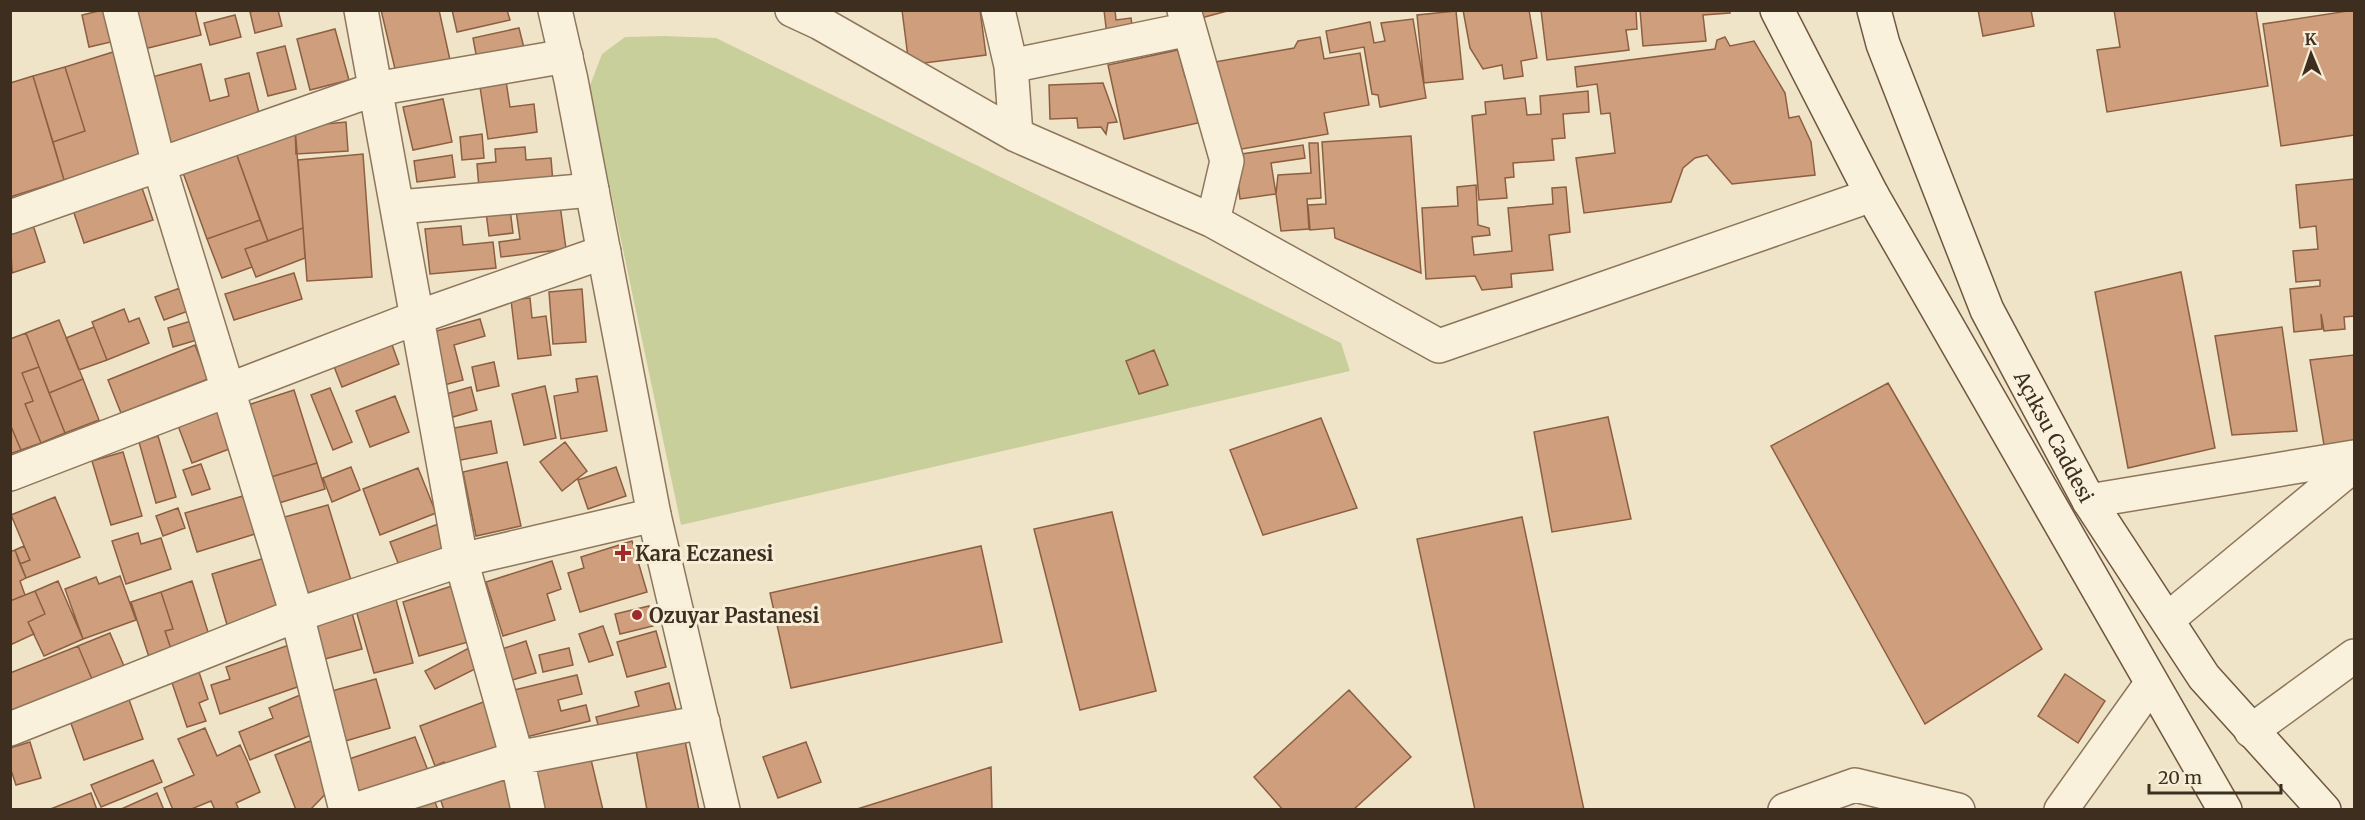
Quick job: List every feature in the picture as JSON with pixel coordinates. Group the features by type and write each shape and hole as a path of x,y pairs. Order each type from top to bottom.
{"street":[{"path":"120,10 159,165 297,615 346,810"},
{"path":"361,10 399,207 461,560 517,758 528,810"},
{"path":"555,10 566,56 654,514 723,810"},
{"path":"998,10 1011,66 1016,135"},
{"name":"Açıksu Caddesi","path":"1777,10 1872,195 2225,810"},
{"name":"Açıksu Caddesi","path":"1874,10 1883,44 1987,310 2090,501 2204,677 2324,810"},
{"path":"810,15 1016,135 1213,221 1439,346 1872,195"},
{"path":"1011,66 1186,20 1198,53 1227,161 1213,221"},
{"path":"10,217 375,89 566,56"},
{"path":"399,207 592,190"},
{"path":"10,474 418,317 604,252"},
{"path":"2090,501 2355,457"},
{"path":"2168,619 2355,465"},
{"path":"10,729 297,615 461,560 654,514"},
{"path":"2251,731 2355,656"},
{"path":"2061,810 2151,684"},
{"path":"355,810 517,758 703,722"},
{"path":"1785,810 1855,785 1958,810"}],"green space":[{"path":"625,37 716,38 1341,343 1350,371 681,525 589,88 602,54"}],"building":[{"path":"103,10 111,42 89,47 82,15"},
{"path":"135,10 195,10 201,35 144,49"},
{"path":"278,10 282,26 255,33 250,12"},
{"path":"381,10 439,10 450,60 396,73"},
{"path":"452,10 507,10 510,20 457,32"},
{"path":"902,10 980,10 986,55 909,65"},
{"path":"1104,10 1115,10 1116,20 1131,18 1133,33 1107,36"},
{"path":"1199,10 1231,10 1201,18"},
{"path":"1463,10 1529,10 1537,58 1521,61 1523,76 1504,79 1502,65 1483,69 1470,48"},
{"path":"1541,10 1636,10 1637,29 1626,30 1629,50 1547,60"},
{"path":"1640,10 1730,10 1730,13 1703,15 1706,41 1643,46"},
{"path":"1978,10 2031,10 2034,26 1983,36"},
{"path":"2114,10 2256,10 2268,86 2107,112 2097,50 2120,47"},
{"path":"2354,10 2354,135 2281,146 2263,24"},
{"path":"1456,11 1463,79 1424,83 1417,15"},
{"path":"235,15 241,37 210,45 204,23"},
{"path":"1413,19 1426,98 1380,107 1378,95 1372,94 1364,47 1330,53 1326,31 1370,22 1374,43 1385,41 1381,23"},
{"path":"519,28 526,56 478,65 473,38"},
{"path":"335,29 349,80 310,90 297,39"},
{"path":"1320,37 1324,59 1360,53 1369,105 1324,113 1328,134 1225,152 1209,63 1294,48 1298,41"},
{"path":"1725,37 1730,46 1754,41 1785,93 1789,118 1799,116 1811,142 1815,175 1732,184 1707,155 1695,158 1683,168 1671,202 1584,213 1576,158 1615,153 1610,113 1601,114 1597,84 1577,87 1575,67 1715,49 1717,40"},
{"path":"285,46 296,89 268,96 257,53"},
{"path":"1178,50 1185,77 1197,78 1194,101 1198,123 1124,139 1108,65"},
{"path":"113,52 145,155 64,180 53,142 85,131 65,67"},
{"path":"201,64 210,101 229,96 225,79 249,73 262,125 171,148 152,77"},
{"path":"65,67 85,131 53,142 33,76"},
{"path":"33,76 64,180 10,197 10,83"},
{"path":"506,81 510,107 534,104 537,132 488,139 480,87"},
{"path":"1103,83 1117,122 1108,123 1106,134 1101,127 1078,128 1077,118 1050,119 1049,85"},
{"path":"1588,91 1589,112 1563,114 1565,138 1552,139 1554,160 1513,163 1514,177 1505,178 1507,198 1479,200 1472,116 1486,114 1485,102 1525,98 1527,115 1541,114 1540,96"},
{"path":"443,99 452,142 413,150 403,107"},
{"path":"346,122 348,151 296,154 295,127"},
{"path":"295,127 303,228 268,241 235,150"},
{"path":"482,134 484,158 462,160 460,137"},
{"path":"1411,136 1421,273 1335,238 1334,228 1310,230 1308,205 1326,204 1322,142"},
{"path":"1309,143 1318,143 1321,198 1307,199 1309,229 1281,231 1276,194 1278,175 1311,173"},
{"path":"1303,145 1305,158 1271,163 1276,194 1240,199 1235,155"},
{"path":"525,147 526,160 551,158 553,183 479,188 477,164 496,162 495,149"},
{"path":"235,150 260,220 207,239 182,170"},
{"path":"363,154 372,277 307,281 298,160"},
{"path":"452,155 455,177 417,182 414,161"},
{"path":"2354,179 2354,316 2344,317 2345,329 2324,331 2321,314 2322,329 2294,332 2290,289 2320,286 2320,280 2296,282 2293,251 2318,249 2316,226 2300,228 2296,185"},
{"path":"141,185 153,220 84,243 72,207"},
{"path":"1476,185 1478,225 1489,228 1490,235 1472,237 1474,255 1512,251 1508,208 1553,204 1552,188 1566,187 1570,232 1549,235 1553,270 1511,274 1512,287 1482,290 1475,276 1426,279 1422,208 1458,206 1457,187"},
{"path":"560,205 566,249 501,257 499,242 520,239 516,210"},
{"path":"510,209 513,233 489,236 486,212"},
{"path":"260,220 268,241 245,249 252,267 222,278 207,239"},
{"path":"32,222 45,262 12,273 10,229"},
{"path":"461,226 463,245 493,242 496,268 430,274 425,229"},
{"path":"303,228 305,258 256,277 245,249"},
{"path":"2181,272 2215,448 2128,468 2095,292"},
{"path":"294,273 302,299 234,320 225,294"},
{"path":"180,288 188,311 164,320 155,297"},
{"path":"582,289 586,342 553,344 549,292"},
{"path":"530,298 532,318 546,316 551,355 518,359 511,300"},
{"path":"124,309 129,322 139,318 149,343 107,360 92,322"},
{"path":"480,319 485,336 454,345 463,380 444,385 429,333"},
{"path":"59,320 83,379 49,393 26,333"},
{"path":"191,321 197,340 173,347 168,328"},
{"path":"94,327 107,360 79,370 66,338"},
{"path":"2282,327 2297,431 2232,435 2215,336"},
{"path":"26,333 39,367 22,373 33,401 25,404 41,443 21,450 10,424 10,339"},
{"path":"391,342 399,364 342,387 333,364"},
{"path":"195,345 208,379 121,413 108,380"},
{"path":"1154,350 1168,385 1139,394 1126,361"},
{"path":"2354,355 2354,442 2324,445 2310,360"},
{"path":"494,362 499,386 477,391 472,367"},
{"path":"39,367 65,433 41,443 25,404 33,401 22,373"},
{"path":"597,376 607,431 561,439 554,396 578,392 576,379"},
{"path":"83,379 99,420 65,433 49,393"},
{"path":"1888,383 2042,649 1925,724 1771,446"},
{"path":"545,386 556,438 524,445 512,394"},
{"path":"471,387 477,410 453,417 446,394"},
{"path":"330,388 352,442 333,450 311,395"},
{"path":"294,390 317,463 271,477 248,405"},
{"path":"395,396 409,432 370,447 356,411"},
{"path":"217,409 232,448 192,463 177,423"},
{"path":"1608,417 1631,519 1552,532 1534,432"},
{"path":"1321,418 1357,508 1263,535 1230,450"},
{"path":"491,421 497,453 455,461 449,429"},
{"path":"10,424 21,450 10,454"},
{"path":"158,436 176,497 156,503 139,442"},
{"path":"565,442 587,471 562,491 540,462"},
{"path":"123,452 142,516 111,525 92,461"},
{"path":"507,462 521,526 476,536 463,472"},
{"path":"317,463 325,489 279,503 271,477"},
{"path":"201,464 210,489 192,495 183,470"},
{"path":"351,467 360,490 332,502 323,478"},
{"path":"616,467 626,496 588,509 578,480"},
{"path":"418,468 436,513 380,535 363,489"},
{"path":"243,496 255,534 197,552 185,513"},
{"path":"55,497 80,557 26,578 20,564 30,560 11,515"},
{"path":"328,505 351,580 304,594 281,518"},
{"path":"178,508 185,528 163,536 156,516"},
{"path":"1112,512 1156,691 1080,710 1034,529"},
{"path":"1522,517 1584,810 1475,810 1417,539"},
{"path":"441,523 451,548 400,568 390,542"},
{"path":"138,533 141,544 161,538 171,569 126,584 112,541"},
{"path":"632,541 647,592 580,612 568,573 584,568 581,557"},
{"path":"24,546 30,560 20,564 15,550"},
{"path":"981,546 1002,642 791,688 770,593"},
{"path":"15,550 26,578 20,581 25,595 10,601 10,552"},
{"path":"268,557 284,612 228,628 212,574"},
{"path":"552,561 561,589 547,594 555,620 503,636 486,582"},
{"path":"120,576 136,620 83,639 65,589 96,577 99,584"},
{"path":"58,581 83,639 44,656 28,622 45,614 35,591"},
{"path":"192,581 209,635 171,649 165,631 173,629 161,592"},
{"path":"458,584 475,640 419,656 403,602"},
{"path":"35,591 45,614 28,622 34,634 10,645 10,601"},
{"path":"161,592 173,629 165,631 171,649 149,657 131,602"},
{"path":"394,592 413,663 374,673 354,603"},
{"path":"350,606 362,649 321,660 309,617"},
{"path":"649,606 653,626 620,634 615,614"},
{"path":"603,626 613,655 589,662 579,634"},
{"path":"656,631 666,667 627,677 617,642"},
{"path":"110,633 124,666 92,679 78,646"},
{"path":"526,641 536,673 509,681 499,650"},
{"path":"292,644 306,684 220,714 211,685 230,679 226,667"},
{"path":"78,646 92,679 10,711 10,673"},
{"path":"469,648 479,667 435,689 425,671"},
{"path":"569,648 573,665 543,672 539,655"},
{"path":"196,663 208,699 199,703 206,721 187,727 168,671"},
{"path":"2065,674 2105,701 2078,743 2038,716"},
{"path":"577,675 582,694 558,700 561,711 586,705 590,721 526,737 514,690"},
{"path":"376,679 390,728 342,742 328,692"},
{"path":"669,683 678,717 601,736 596,717 639,706 635,692"},
{"path":"1349,690 1411,757 1353,810 1283,810 1254,777"},
{"path":"305,693 321,731 250,760 239,732 273,718 269,708"},
{"path":"127,694 143,739 84,760 68,715"},
{"path":"486,701 506,754 448,775 444,762 435,766 420,726"},
{"path":"205,728 217,756 240,745 247,760 260,792 236,803 239,810 215,810 211,801 189,810 173,810 164,788 194,775 178,739"},
{"path":"415,737 430,776 359,800 346,760"},
{"path":"318,738 336,783 310,810 296,810 275,755"},
{"path":"685,741 699,810 647,810 636,750"},
{"path":"30,742 41,778 16,785 10,767 10,748"},
{"path":"806,742 821,782 778,798 763,757"},
{"path":"589,751 603,810 540,810 530,765"},
{"path":"153,760 162,782 101,807 91,785"},
{"path":"991,767 992,810 854,810"},
{"path":"505,773 518,810 444,810 439,795"},
{"path":"431,791 438,810 378,810"},
{"path":"91,793 97,810 48,810"},
{"path":"157,793 164,810 119,810"}],"place":[{"name":"Kara Eczanesi","path":"623,553"},
{"name":"Ozuyar Pastanesi","path":"637,615"}]}
